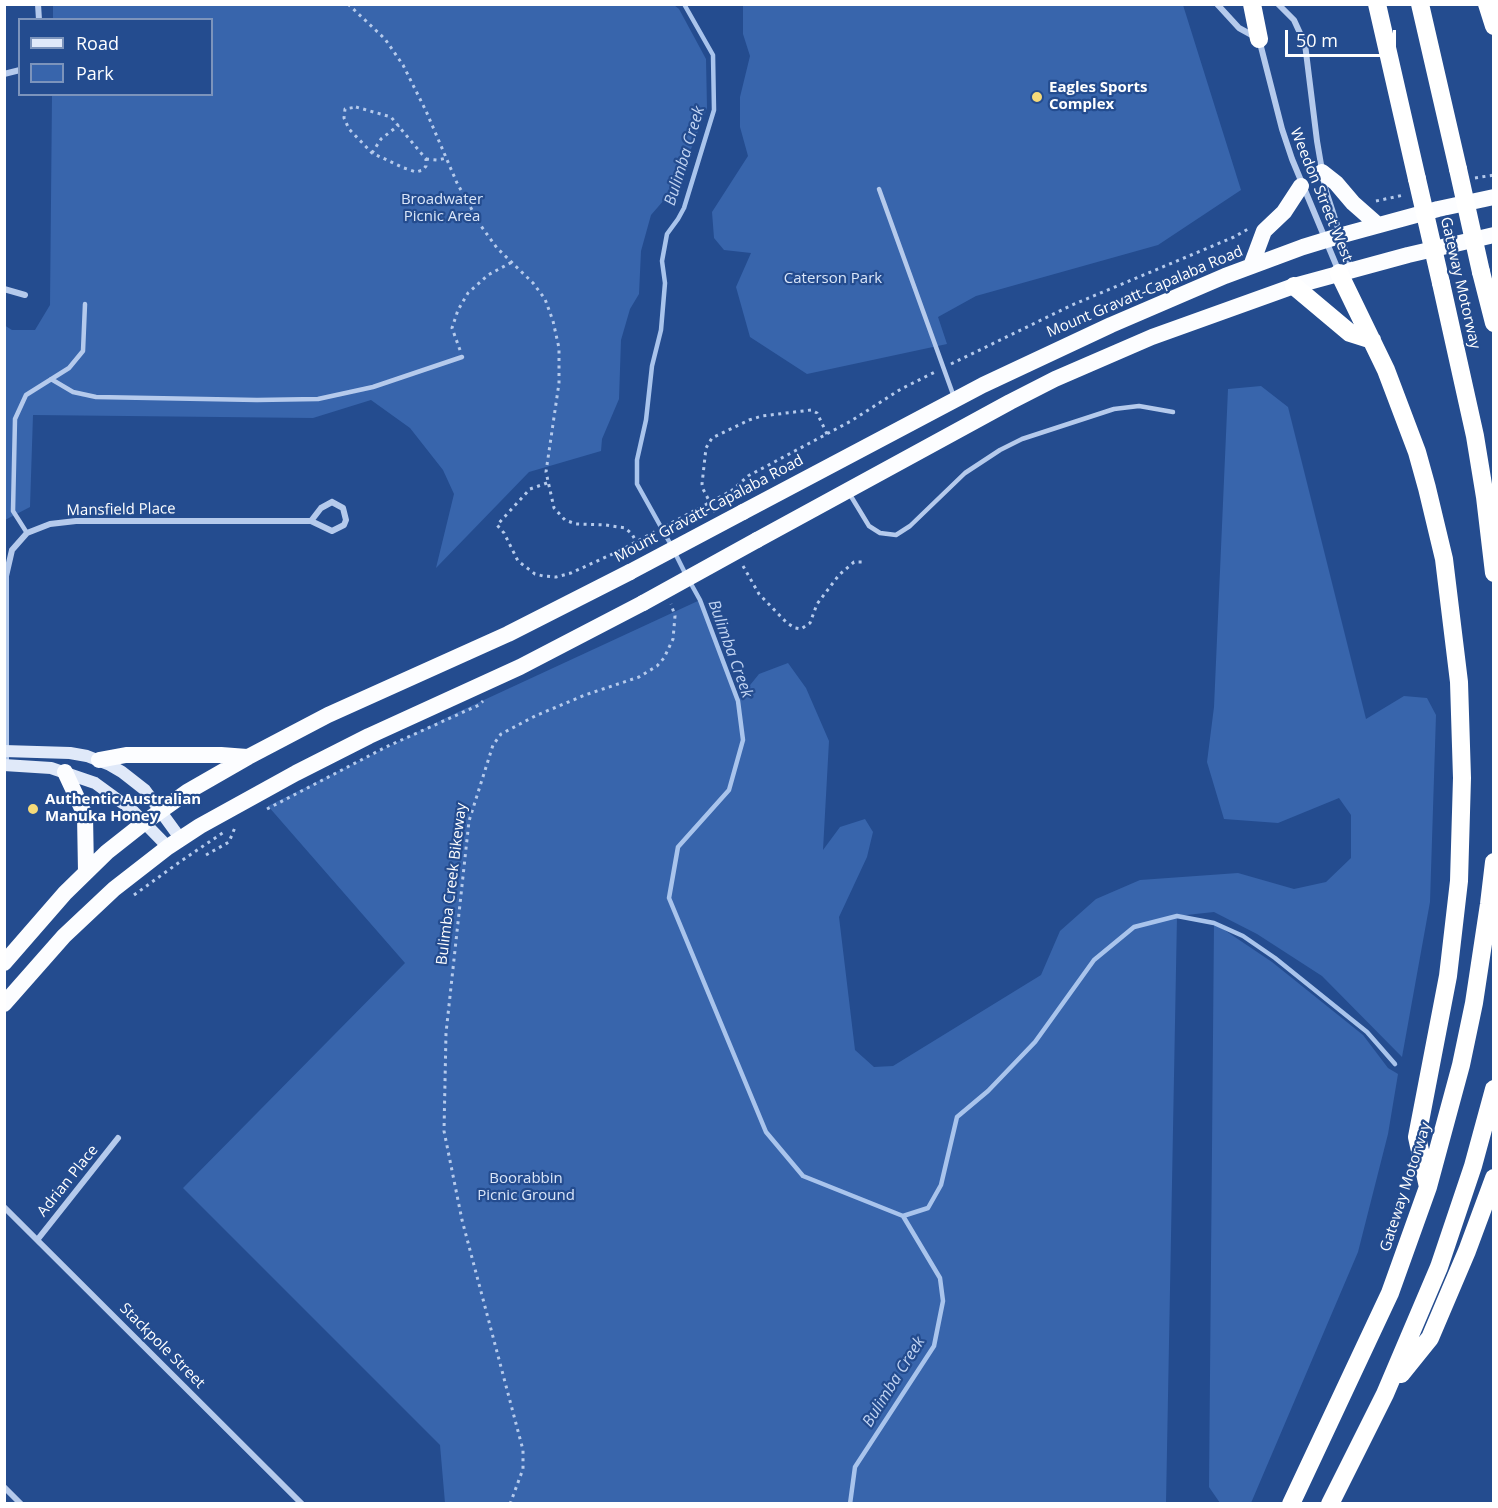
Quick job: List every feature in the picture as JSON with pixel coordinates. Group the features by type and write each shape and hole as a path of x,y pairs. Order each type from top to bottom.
{"highway":[{"path":"1252,4 1259,39"},
{"name":"Gateway Motorway","path":"1377,4 1475,436 1494,573"},
{"name":"Gateway Motorway","path":"1420,4 1494,323"},
{"path":"1487,4 1494,26"},
{"path":"1322,172 1378,225"},
{"path":"1251,266 1264,231 1284,212 1302,186"},
{"name":"Mount Gravatt-Capalaba Road","path":"4,963 52,906 86,872 145,822 248,757 328,715 499,638 630,572 954,399 1111,325 1251,266 1332,238 1438,209 1494,197"},
{"path":"4,1004 39,964 114,889 174,843 228,809 369,736 520,668 1055,379 1183,325 1294,286 1494,235"},
{"path":"1345,272 1401,407 1417,452 1434,514 1449,593 1459,682 1462,778 1459,881 1445,996 1417,1137 1428,1187"},
{"path":"1294,286 1350,333 1372,340"},
{"path":"99,760 126,755 248,757"},
{"path":"64,772 86,815 86,872"},
{"name":"Gateway Motorway","path":"1291,1503 1390,1293 1428,1187 1449,1114 1472,1013 1494,862"},
{"path":"1330,1503 1385,1394 1442,1257 1473,1166 1494,1089"},
{"path":"1385,1394 1430,1338 1467,1251 1494,1178"}],"main road":[{"path":"5,751 70,753 99,760 122,772 145,790 161,810 174,843"},
{"path":"5,765 39,766 95,783 106,789 174,843"}],"street":[{"path":"1217,4 1239,28 1259,39"},
{"name":"Weedon Street West","path":"1278,4 1294,20 1305,44 1332,238 1345,272"},
{"name":"Weedon Street West","path":"1259,39 1282,129 1302,186 1332,238 1345,272"},
{"path":"4,289 25,295"},
{"name":"Mansfield Place","path":"27,533 50,524 75,521 311,521 332,531 344,525 346,513 344,508 332,502 321,508 311,521"},
{"path":"5,765 6,576 12,550 27,533"},
{"name":"Adrian Place","path":"38,1239 118,1138"},
{"name":"Stackpole Street","path":"4,1207 302,1503"},
{"path":"4,1487 21,1503"}],"lane":[{"path":"879,189 954,399"},
{"path":"27,533 13,510 15,419 26,395 69,368 83,351 85,304"},
{"path":"51,379 73,392 96,397 318,399 373,387 462,357"},
{"path":"847,490 869,526 879,533 896,534 910,526 965,473 1000,450 1022,440 1114,409 1139,406 1173,412"}],"path":[{"path":"348,4 385,39 403,65 457,183 481,226 497,248 513,262 545,299 559,348 559,383 546,472 554,508 565,520 576,524 625,528 632,534 643,553"},
{"path":"356,107 391,117 399,125 426,159 426,166 423,170 416,171 372,153 349,129 344,118 345,109 356,107"},
{"path":"372,153 381,139 399,125"},
{"path":"426,159 447,158"},
{"path":"547,483 530,489 497,525 504,533 513,554 527,570 543,576 556,577 571,573 619,551 731,491 748,476 851,421 900,389 1072,305 1234,237 1249,228"},
{"path":"462,357 452,328 458,310 468,293 488,275 513,262"},
{"name":"Bulimba Creek Bikeway","path":"510,1503 523,1469 523,1450 462,1220 444,1131 446,1033 469,821 493,745 501,734 535,716 585,695 639,677 657,666 664,658 673,639 675,616 670,600"},
{"path":"266,809 386,747 479,705 487,698"},
{"path":"130,898 201,847 242,822"},
{"path":"206,855 230,842 236,825"}],"green space":[{"name":"Eagles Sports Complex","path":"743,4 1183,5 1241,190 1158,245 976,296 938,317 947,344 807,374 750,337 736,287 751,253 724,250 714,238 712,212 748,156 740,127 740,97 750,56 743,34"},
{"name":"Broadwater Picnic Area","path":"53,5 674,5 679,9 706,59 707,108 677,185 651,215 641,251 639,294 630,309 621,340 619,399 602,439 601,451 529,472 436,568 454,494 443,470 410,428 371,400 313,418 33,415 30,507 5,520 4,325 12,330 35,330 50,305 52,96 213,96 213,18 53,18"},
{"name":"Boorabbin Picnic Ground","path":"1261,386 1288,407 1366,719 1404,696 1427,698 1436,715 1430,902 1402,1057 1322,976 1257,934 1214,912 1177,916 1166,1503 445,1503 440,1445 183,1188 405,963 268,806 458,712 700,600 738,700 759,674 788,663 806,688 829,741 823,850 840,827 865,819 873,832 867,857 839,917 855,1050 874,1067 893,1066 1041,975 1060,931 1096,899 1140,880 1238,873 1294,889 1326,882 1351,858 1351,815 1339,798 1278,823 1224,819 1207,762 1214,707 1228,389"},
{"path":"1214,923 1272,962 1363,1035 1388,1068 1398,1074 1388,1134 1358,1252 1251,1503 1220,1503 1209,1487"}],"waterway":[{"name":"Bulimba Creek","path":"671,545 637,484 637,460 646,420 652,366 661,330 665,283 662,261 667,234 684,208 714,110 713,55 684,4"},
{"name":"Bulimba Creek","path":"675,553 686,575"},
{"name":"Bulimba Creek","path":"690,582 700,600 738,701 743,740 729,790 678,847 669,898 766,1132 803,1176 903,1216 940,1278 943,1301 934,1346 855,1467 850,1504"},
{"path":"903,1216 928,1208 941,1185 957,1117 988,1091 1035,1042 1094,960 1134,927 1177,916 1214,923 1243,936 1275,958 1367,1032 1395,1064"}],"place":[{"name":"Eagles Sports Complex","path":"1037,97"},
{"name":"Authentic Australian Manuka Honey","path":"33,809"}],"park label":[{"name":"Caterson Park","path":"833,279"}]}
